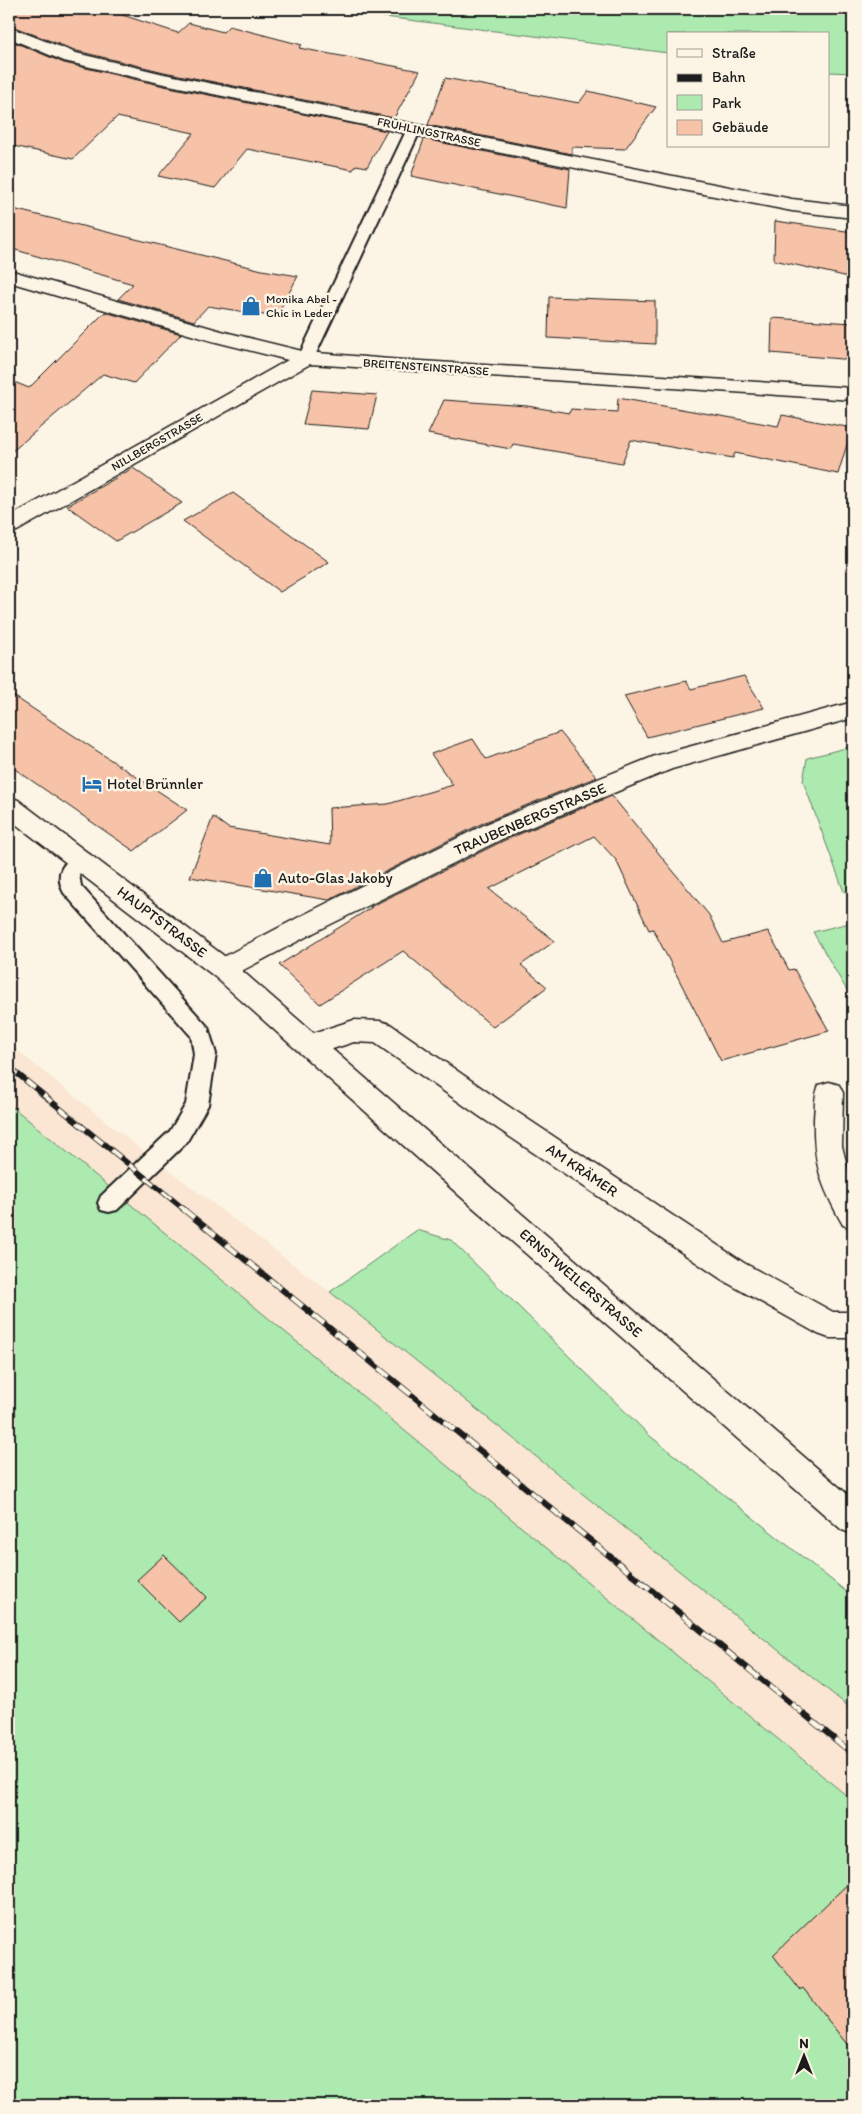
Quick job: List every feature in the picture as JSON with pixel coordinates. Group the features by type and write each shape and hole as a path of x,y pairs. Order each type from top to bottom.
{"street":[{"name":"FRÜHLINGSTRASSE","path":"9,32 70,57 164,79 783,203 853,212"},
{"name":"BREITENSTEINSTRASSE","path":"9,276 68,295 220,337 306,358 389,365 853,394"},
{"name":"NILLBERGSTRASSE","path":"9,526 306,358"},
{"name":"TRAUBENBERGSTRASSE","path":"224,968 319,918 513,824 664,762 853,710"},
{"name":"HAUPTSTRASSE","path":"9,806 224,968 311,1045"},
{"name":"AM KRÄMER","path":"311,1045 354,1031 380,1032 488,1108 734,1272 829,1325 853,1325"},
{"name":"ERNSTWEILERSTRASSE","path":"311,1045 470,1188 853,1519"},
{"path":"829,1093 828,1146 838,1189 853,1216"}],"lane":[{"path":"306,358 414,129"},
{"path":"82,861 69,872 71,888 201,1033 205,1054 197,1105 178,1137 109,1203"}],"shaded area":[{"path":"9,1044 137,1146 330,1292 853,1710 853,1801 9,1104"}],"green space":[{"path":"322,9 853,9 853,73 830,72 830,32 667,32 667,53"},
{"path":"853,746 853,889 844,892 803,781 807,758"},
{"path":"853,922 853,1001 813,932"},
{"path":"9,1104 853,1801 853,2105 9,2105"},
{"path":"417,1230 451,1240 650,1436 853,1597 853,1710 330,1292"}],"building":[{"path":"9,9 104,9 178,33 189,23 223,32 229,26 302,45 299,48 420,71 394,118 164,72 77,51 9,25"},
{"path":"9,40 64,63 164,86 387,131 367,167 356,165 353,170 247,149 215,188 158,176 194,133 117,117 73,159 9,145"},
{"path":"445,78 579,103 588,91 656,107 625,149 572,147 572,154 428,125"},
{"path":"424,139 570,169 567,208 411,176"},
{"path":"9,208 262,270 298,276 276,317 208,306 194,321 118,299 133,284 9,248"},
{"path":"775,221 853,232 853,278 774,260"},
{"path":"549,297 655,301 655,344 548,338"},
{"path":"105,312 181,334 134,383 103,374 9,454 9,380 29,388"},
{"path":"772,318 853,323 853,360 771,353"},
{"path":"312,390 377,395 369,429 303,424"},
{"path":"618,398 778,426 782,415 852,428 838,474 735,453 733,458 631,440 622,463 513,444 511,449 428,434 444,400 527,406 569,413 571,409 617,412"},
{"path":"133,468 182,503 116,541 67,506"},
{"path":"233,493 329,562 280,592 183,521"},
{"path":"744,676 764,708 647,737 624,696 686,681 691,689"},
{"path":"9,693 187,810 134,851 9,765"},
{"path":"560,732 597,777 485,822 329,900 190,877 213,817 228,828 330,845 329,808 388,804 453,785 431,754 473,739 486,759"},
{"path":"612,796 709,915 723,943 768,931 789,970 794,969 829,1031 721,1061 653,929 649,930 616,860 594,836 489,889 555,941 521,965 547,987 493,1027 403,951 320,1004 279,965 372,907 370,907 505,840"},
{"path":"164,1555 207,1597 179,1622 137,1580"},
{"path":"853,1879 853,2052 803,1988 800,1990 773,1955"}],"railway":[{"path":"9,1067 185,1210"},
{"path":"183,1209 853,1754"}],"place":[{"name":"Monika Abel - Chic in Leder","path":"251,306"},
{"name":"Hotel Brünnler","path":"92,784"},
{"name":"Auto-Glas Jakoby","path":"263,878"}]}
